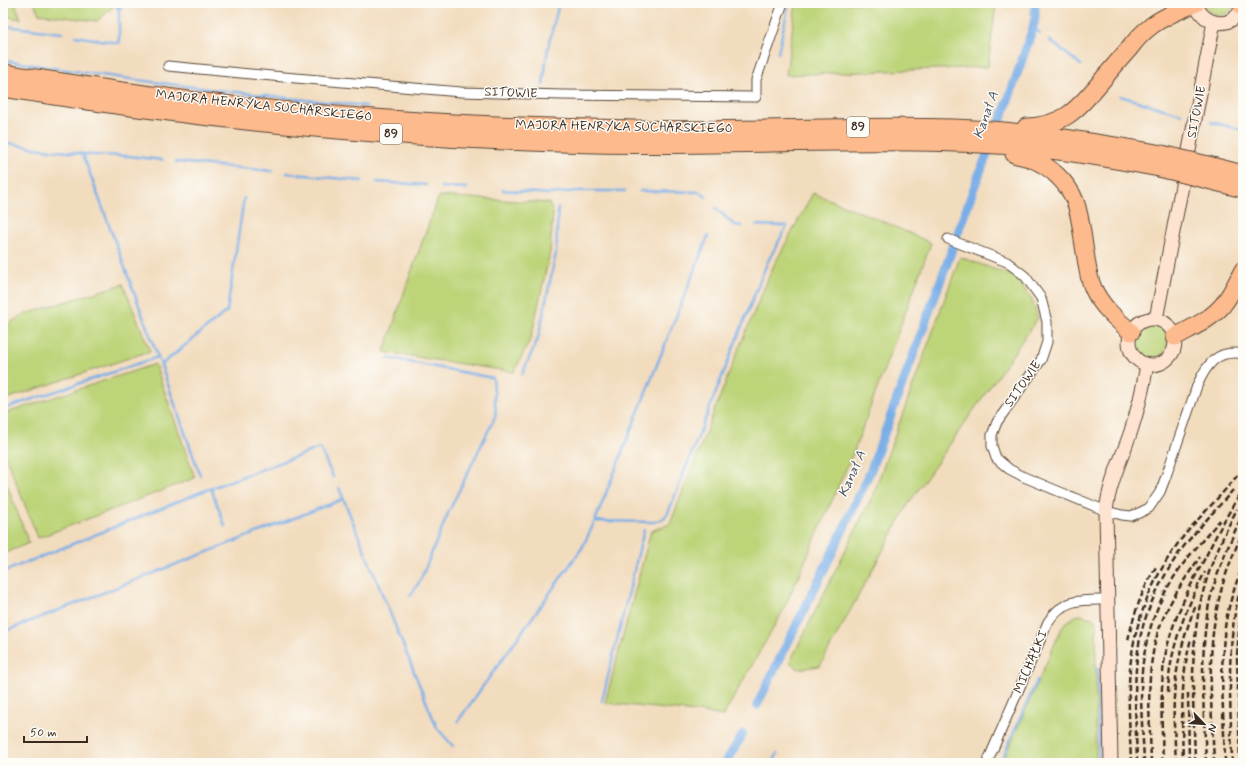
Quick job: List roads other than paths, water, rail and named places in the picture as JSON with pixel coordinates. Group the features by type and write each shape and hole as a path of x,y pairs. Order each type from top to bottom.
{"highway":[{"path":"1131,332 1105,307 1093,287 1088,274 1079,217 1075,201 1069,189 1042,164 1032,159 1008,152 1003,138 1013,127 1039,127 1058,121 1069,114 1084,102 1150,26 1164,17 1196,3"},
{"name":"MAJORA HENRYKA SUCHARSKIEGO","path":"3,73 101,88 224,104 352,116 463,124 642,130 854,127 955,128 1003,138 1115,146 1161,161 1206,172 1243,174"},
{"name":"MAJORA HENRYKA SUCHARSKIEGO","path":"3,88 107,105 215,119 314,129 440,138 610,144 696,145 872,142 948,144 1003,138"},
{"name":"MAJORA HENRYKA SUCHARSKIEGO","path":"1206,172 1243,189"},
{"path":"1175,337 1208,318 1222,306 1233,290 1243,270"}],"street":[{"name":"SITOWIE","path":"168,66 286,78 461,92 756,97 756,80 784,3"},
{"path":"1196,3 1200,13 1209,20 1220,23 1231,20 1240,12 1243,6"},
{"name":"SITOWIE","path":"1156,319 1214,22"},
{"name":"SITOWIE","path":"948,238 1007,262 1025,276 1041,298 1047,322 1047,342 1041,360 997,422 992,435 992,446 996,458 1009,469 1024,477 1106,511 1131,516 1149,508 1160,492 1197,386 1203,374 1210,363 1220,356 1235,352 1243,354"},
{"path":"1156,319 1162,321 1170,327 1175,337 1175,345 1169,359 1155,366 1147,365 1136,360 1132,355 1128,344 1131,332 1139,323 1144,320 1156,319"},
{"path":"1111,763 1106,511 1112,481 1139,407 1147,365"},
{"name":"MICHAŁKI","path":"987,763 1048,622 1059,608 1080,600 1107,600"}],"waterway":[{"path":"543,85 548,47 559,3"},
{"path":"778,53 789,3"},
{"name":"Kanał A","path":"957,235 1005,109 1033,28 1035,3"},
{"path":"76,36 119,43 119,5"},
{"path":"6,26 62,33"},
{"path":"1033,28 1040,33"},
{"path":"1049,40 1081,65"},
{"path":"3,60 184,86 366,106"},
{"path":"1120,96 1181,114"},
{"path":"1211,122 1243,130"},
{"path":"3,142 34,148 93,155 129,156 162,160"},
{"path":"83,155 161,365 227,311 244,198"},
{"path":"176,162 273,171"},
{"path":"287,173 362,181"},
{"path":"377,182 426,185"},
{"path":"441,187 467,188"},
{"path":"503,190 550,194 577,191 625,191"},
{"path":"640,191 700,192 706,197"},
{"path":"522,374 538,339 556,253 558,208"},
{"path":"716,208 734,225 742,226"},
{"path":"595,521 653,522 663,519 668,513 767,263 787,226 756,225"},
{"path":"458,721 582,548 595,521 708,236"},
{"name":"Kanał A","path":"757,705 870,472 953,247"},
{"path":"3,409 158,357"},
{"path":"388,358 493,378 496,415 449,511 420,581 410,596"},
{"path":"161,365 200,475"},
{"path":"225,526 211,488 320,448 333,477"},
{"path":"3,572 211,488"},
{"path":"339,488 437,728 453,746"},
{"path":"3,632 343,499"},
{"path":"602,701 644,530"},
{"path":"1098,667 1099,763"},
{"path":"1000,763 1037,680"},
{"name":"Kanał A","path":"725,763 743,734"},
{"path":"773,763 777,754"}],"railway":[{"path":"1131,763 1129,708 1130,667 1138,623 1143,609 1155,581 1179,542 1243,468"},
{"path":"1137,763 1135,711 1137,660 1139,643 1146,616 1159,586 1181,550 1233,490"},
{"path":"1163,763 1162,688 1164,663 1175,621 1223,522 1243,490"},
{"path":"1195,763 1193,664 1194,644 1200,605 1220,544 1237,509"},
{"path":"1206,763 1203,704 1203,663 1206,624 1215,581 1228,546 1243,513"},
{"path":"1144,763 1141,682 1144,656 1151,627 1161,599 1176,574 1194,550 1220,520"},
{"path":"1214,763 1211,703 1211,663 1214,623 1223,585 1243,531"},
{"path":"1151,763 1149,697 1151,664 1154,648 1158,632 1171,602 1200,557"},
{"path":"1225,763 1222,684 1224,636 1231,600 1243,565"},
{"path":"1128,640 1139,602 1156,567"},
{"path":"1168,693 1171,661 1179,631 1205,572"},
{"path":"1232,763 1230,676 1232,633 1240,590"},
{"path":"1176,763 1174,724 1174,695 1176,676 1182,645 1196,605"},
{"path":"1240,763 1237,656 1240,618 1243,607"},
{"path":"1183,763 1183,685 1187,654 1191,639"},
{"path":"1188,693 1189,763"}]}
